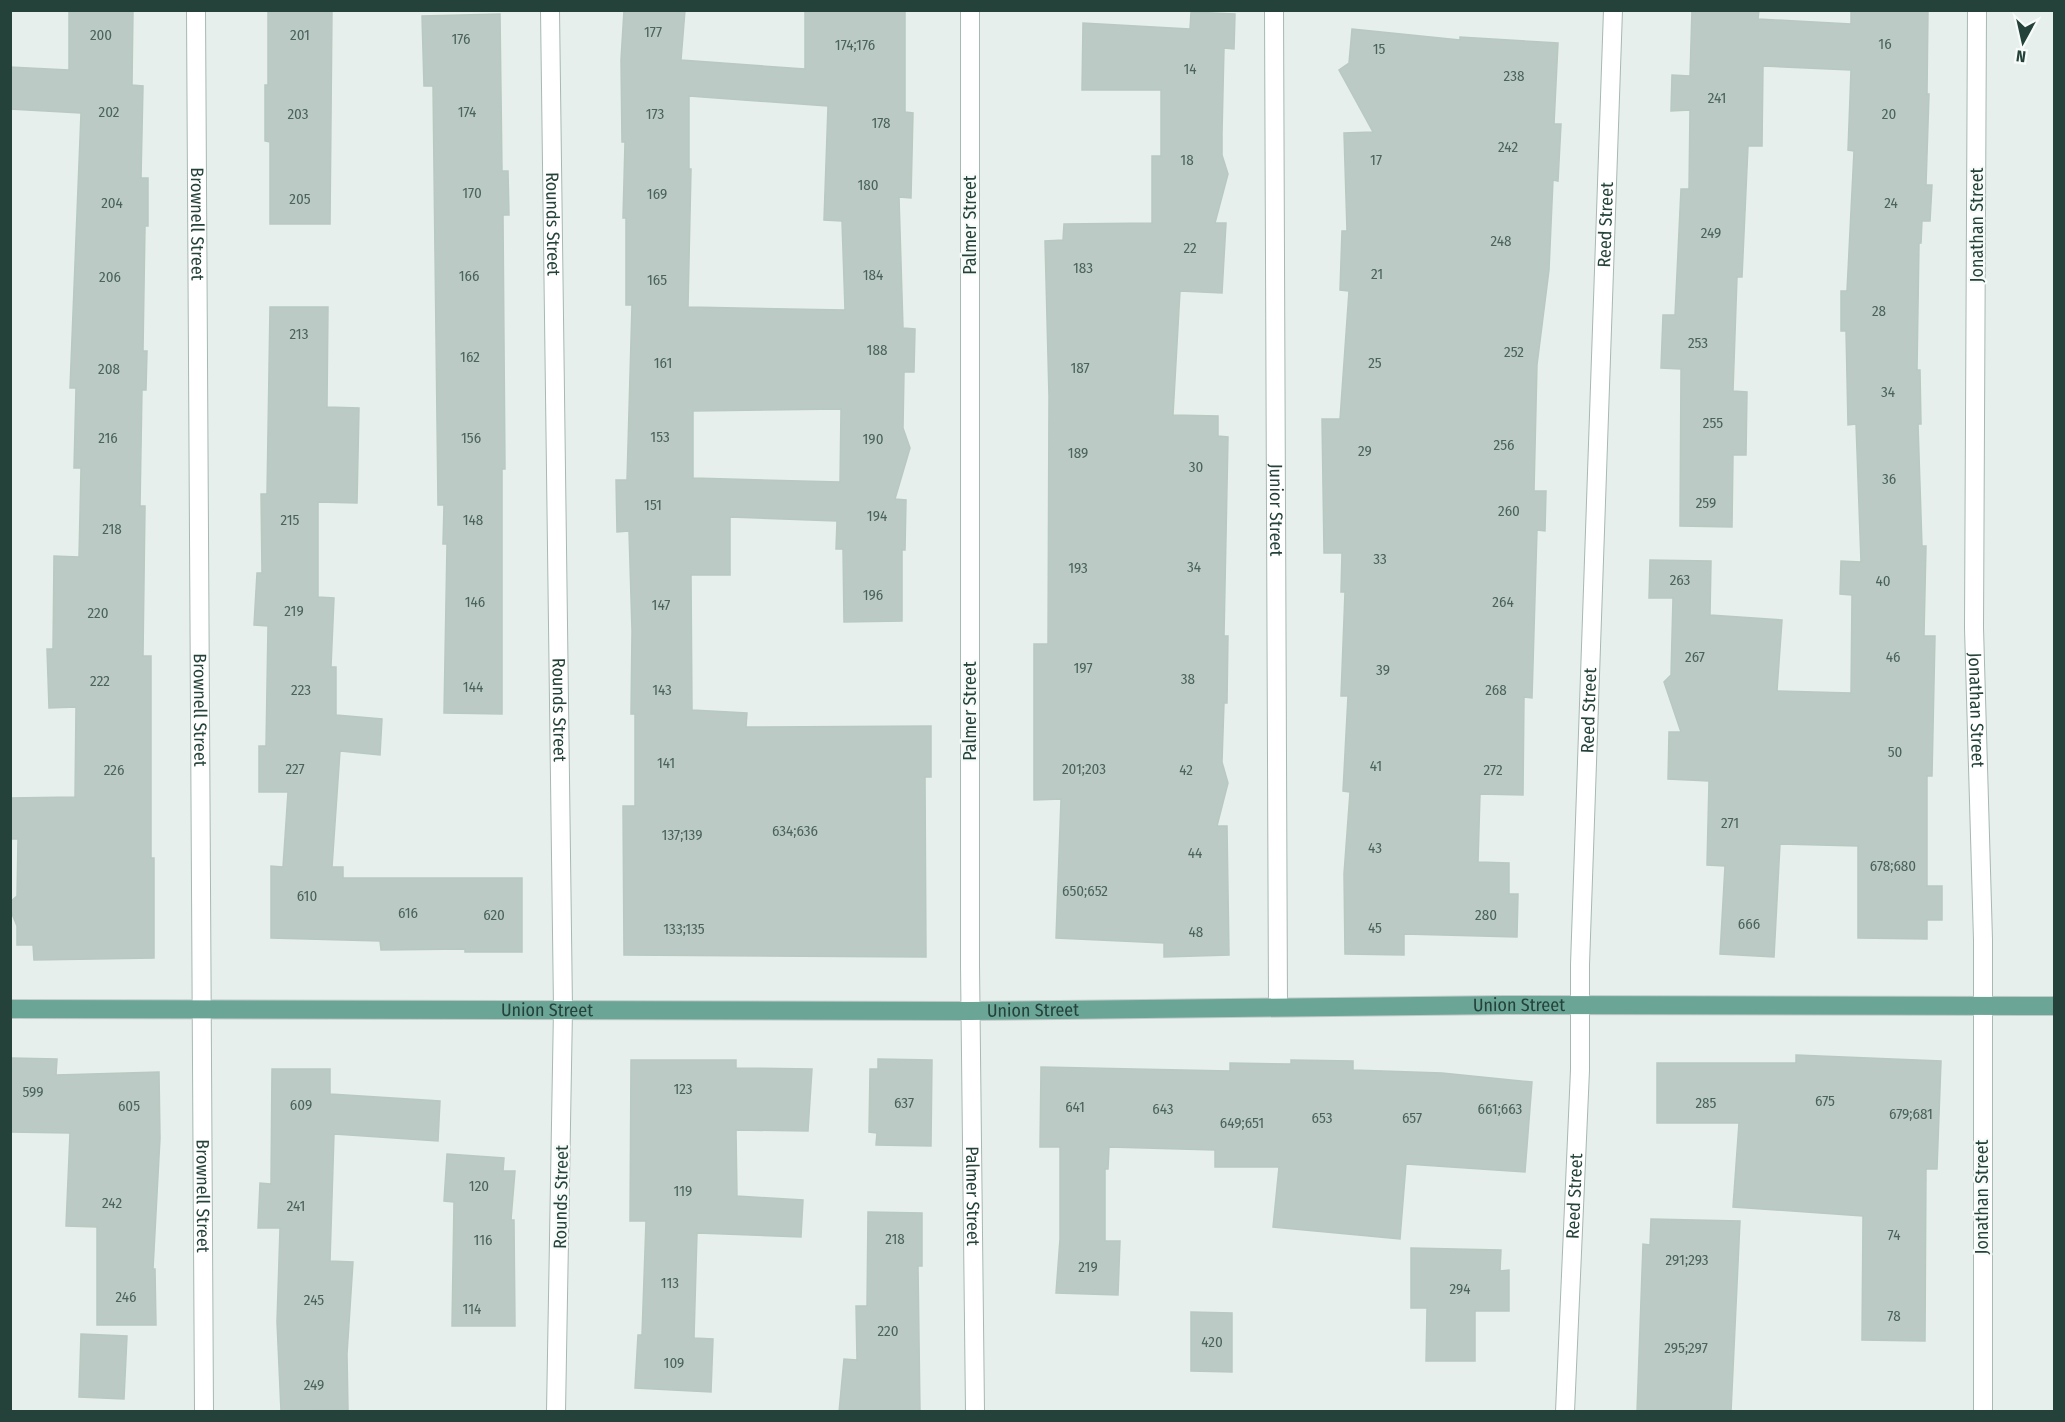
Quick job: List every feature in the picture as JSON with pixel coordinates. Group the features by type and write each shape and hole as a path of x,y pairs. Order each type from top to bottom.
{"main road":[{"name":"Union Street","path":"10,1009 970,1011 1580,1005 2055,1006"}],"street":[{"name":"Brownell Street","path":"196,10 204,1412"},
{"name":"Rounds Street","path":"550,10 563,1009 556,1412"},
{"name":"Palmer Street","path":"970,10 970,1011 975,1412"},
{"name":"Junior Street","path":"1274,10 1278,1007"},
{"name":"Reed Street","path":"1565,1412 1580,1070 1580,1005 1613,10"},
{"name":"Jonathan Street","path":"1977,10 1974,628 1983,939 1983,1412"}],"building":[{"path":"69,10 133,10 132,85 143,86 141,178 148,178 148,226 145,226 143,351 147,351 146,390 142,390 140,506 145,506 143,656 151,656 151,858 154,858 154,958 34,960 33,945 17,945 17,926 10,909 10,902 17,896 18,839 10,839 10,798 75,797 76,707 49,708 47,649 53,649 54,556 79,557 81,468 74,468 76,388 70,388 81,113 10,109 10,67 69,70"},
{"path":"268,10 332,10 330,224 270,224 270,142 265,141"},
{"path":"624,10 685,10 681,60 805,69 805,10 905,10 905,112 913,113 911,198 899,197 903,328 915,329 914,372 904,372 903,428 910,448 895,499 906,500 905,550 902,550 902,621 844,622 843,549 836,549 837,521 730,517 730,575 691,575 692,710 747,713 746,727 931,726 931,777 925,777 926,957 624,955 623,806 635,806 635,714 631,714 632,631 629,531 617,532 616,480 627,480 632,305 626,305 626,218 623,218 625,142 622,142 621,60","holes":["689,96 828,106 824,220 842,221 845,310 688,307 691,169 689,169","841,409 840,482 693,478 693,411"]},
{"path":"1692,10 1759,10 1758,19 1851,24 1851,10 1928,10 1927,94 1929,94 1926,185 1932,185 1930,221 1922,221 1921,243 1919,243 1917,370 1920,370 1921,424 1918,424 1922,546 1926,546 1924,636 1935,636 1932,776 1927,776 1927,886 1942,886 1942,920 1927,920 1927,939 1858,938 1858,846 1780,844 1774,957 1720,954 1725,866 1707,865 1709,781 1668,779 1669,732 1681,732 1664,682 1671,675 1673,598 1649,598 1650,560 1711,561 1710,615 1782,620 1777,691 1851,693 1852,595 1840,594 1841,561 1861,562 1856,424 1848,425 1846,331 1841,331 1841,291 1847,291 1854,151 1848,150 1851,70 1763,66 1762,146 1748,146 1742,277 1737,277 1733,391 1747,392 1746,455 1733,455 1732,527 1680,526 1681,369 1661,368 1663,315 1675,315 1681,189 1689,189 1690,110 1671,111 1672,75 1690,76"},
{"path":"1191,12 1235,14 1234,49 1224,48 1222,155 1228,174 1215,223 1226,223 1222,293 1180,291 1173,415 1218,416 1218,436 1228,437 1224,636 1228,636 1227,703 1224,703 1222,762 1228,783 1217,826 1227,826 1229,955 1164,957 1164,943 1056,938 1061,799 1034,800 1034,644 1048,644 1049,396 1045,241 1063,240 1064,224 1152,223 1152,156 1161,156 1161,90 1082,90 1083,23 1190,29"},
{"path":"500,14 502,171 508,171 509,215 503,215 505,469 502,469 502,714 444,713 447,544 443,544 444,505 438,505 433,86 424,86 422,16"},
{"path":"1352,29 1460,40 1460,37 1558,43 1554,124 1561,124 1558,181 1553,180 1549,270 1537,365 1534,491 1546,491 1545,531 1537,530 1532,698 1524,697 1523,795 1480,794 1478,862 1509,863 1509,894 1518,894 1517,937 1404,934 1404,955 1345,954 1344,874 1350,792 1343,791 1348,696 1341,696 1345,592 1341,592 1342,553 1324,553 1322,419 1340,419 1349,291 1340,290 1342,231 1347,231 1344,133 1373,132 1339,70 1349,63"},
{"path":"270,307 328,307 327,407 359,408 357,503 318,502 318,597 334,598 331,667 336,667 336,715 382,719 380,755 340,751 332,867 343,867 343,878 522,878 522,952 465,952 465,949 381,950 380,941 271,938 271,866 283,867 288,792 259,792 259,746 266,746 268,626 254,625 257,573 262,573 261,494 267,494"},
{"path":"1796,1055 1941,1061 1937,1169 1926,1169 1925,1341 1862,1340 1863,1216 1733,1207 1739,1123 1657,1123 1657,1063 1796,1063"},
{"path":"11,1058 57,1059 56,1075 159,1072 160,1138 153,1269 155,1269 156,1325 97,1325 97,1227 66,1226 70,1133 10,1132"},
{"path":"878,1059 932,1060 931,1146 876,1145 877,1133 869,1132 870,1069 878,1069"},
{"path":"631,1060 736,1060 736,1068 812,1069 808,1131 736,1130 737,1196 803,1200 801,1237 697,1233 694,1338 713,1339 711,1392 635,1388 638,1335 642,1335 646,1221 630,1221"},
{"path":"1291,1060 1353,1061 1353,1070 1442,1073 1532,1082 1525,1172 1406,1164 1400,1239 1273,1227 1279,1167 1215,1167 1215,1150 1109,1147 1108,1169 1105,1169 1105,1241 1120,1241 1118,1295 1056,1293 1060,1239 1060,1147 1040,1147 1041,1067 1230,1071 1230,1063 1291,1064"},
{"path":"272,1069 330,1069 330,1094 440,1101 438,1141 334,1134 330,1261 353,1262 347,1354 348,1410 281,1411 277,1322 280,1228 258,1228 260,1183 271,1184"},
{"path":"447,1154 504,1158 503,1171 515,1171 511,1220 514,1220 515,1326 452,1326 454,1202 444,1201"},
{"path":"868,1212 922,1213 922,1266 918,1266 920,1412 839,1412 844,1359 857,1360 856,1306 867,1306"},
{"path":"1651,1219 1740,1221 1731,1412 1637,1412 1643,1244 1650,1245"},
{"path":"1411,1248 1501,1250 1500,1271 1509,1270 1509,1311 1475,1311 1475,1361 1426,1361 1427,1308 1411,1308"},
{"path":"1191,1312 1232,1313 1232,1372 1191,1371"},
{"path":"81,1334 127,1336 124,1399 79,1397"}]}
